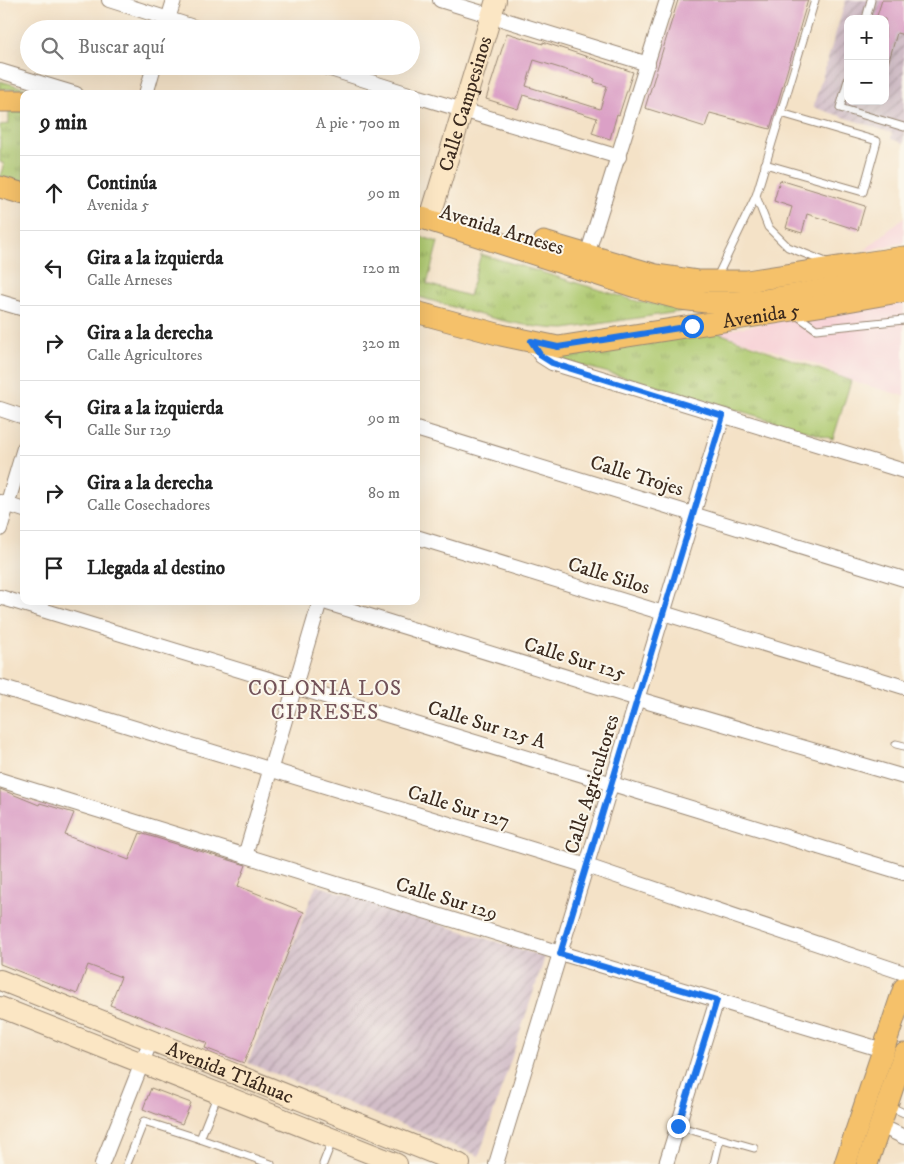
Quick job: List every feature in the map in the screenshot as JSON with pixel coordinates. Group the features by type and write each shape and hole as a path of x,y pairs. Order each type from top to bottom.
{"main road":[{"name":"Calle Campesinos","path":"422,209 462,110 494,8"},
{"path":"0,101 20,101"},
{"path":"0,187 20,193"},
{"path":"422,209 456,228 636,287 667,296 696,301 736,302 764,300 904,276"},
{"name":"Avenida Arneses","path":"422,209 656,275 696,281 725,282"},
{"name":"Avenida 5","path":"725,282 904,257"},
{"name":"Avenida 5","path":"531,341 558,347 791,311 904,291"},
{"path":"420,313 531,341"},
{"name":"Avenida Tláhuac","path":"0,980 460,1164"},
{"path":"845,1164 904,988"},
{"name":"Avenida Tláhuac","path":"0,1007 397,1164"},
{"path":"867,1164 879,1125 895,1109 904,1054"}],"street":[{"path":"109,0 156,20"},
{"path":"167,20 174,0"},
{"path":"440,0 494,8 648,64"},
{"path":"587,255 667,0"},
{"path":"0,71 63,90"},
{"path":"147,90 151,75"},
{"path":"349,75 396,90"},
{"path":"420,97 619,156"},
{"path":"0,302 20,309"},
{"path":"531,341 541,356 552,363 904,471"},
{"path":"0,409 20,416"},
{"name":"Calle Agricultores","path":"496,1164 723,416"},
{"name":"Calle Trojes","path":"420,430 904,579"},
{"path":"0,529 4,504 20,459"},
{"path":"4,504 20,509"},
{"name":"Calle Silos","path":"420,538 904,687"},
{"name":"Calle Sur 125 A","path":"0,597 20,603"},
{"name":"Calle Sur 125 A","path":"26,605 904,873"},
{"path":"245,856 320,605"},
{"name":"Calle Sur 125","path":"334,605 638,699 904,777"},
{"name":"Calle Sur 127","path":"0,687 587,866 904,973"},
{"name":"Calle Sur 129","path":"0,780 560,954 883,1050"},
{"path":"666,1164 717,1000"},
{"path":"102,1164 151,1040"},
{"path":"879,1125 904,1137"}],"lane":[{"path":"725,282 756,196 815,0"},
{"path":"867,15 871,0"},
{"path":"844,94 840,108 904,128"},
{"path":"765,164 863,192 877,140 781,113"},
{"path":"756,196 768,227 788,247 838,267"},
{"path":"791,311 816,329 904,320"},
{"path":"200,1139 218,1093"},
{"path":"127,1164 144,1121 270,1164"},
{"path":"678,1126 754,1148"},
{"path":"323,1164 334,1139"},
{"path":"714,1164 720,1139"}],"shaded area":[{"path":"846,0 904,0 904,143 891,139 892,133 813,107"},
{"path":"904,217 904,243 864,251"},
{"path":"904,299 904,396 851,381 815,364 716,332"},
{"path":"316,885 545,957 479,1156 248,1063"}],"green space":[{"path":"0,81 29,89 0,89"},
{"path":"9,111 20,111 20,182 0,176 4,164 0,162 0,125 9,124"},
{"path":"420,236 438,242 427,284 469,296 481,254 640,302 671,306 717,306 565,329 508,322 420,297"},
{"path":"716,332 851,381 833,439 681,393 562,360 563,355"}],"building":[{"path":"678,0 808,0 770,129 710,113 705,127 645,108"},
{"path":"882,0 904,0 904,35 897,33 889,61 889,15 877,15"},
{"path":"507,33 543,44 543,42 633,72 610,139 592,133 597,118 523,95 518,109 486,99","holes":["534,60 595,79 594,82 607,86 600,109 526,86"]},
{"path":"780,180 865,206 858,230 807,214 802,233 786,228 792,207 774,201"},
{"path":"0,789 39,805 40,803 74,813 65,835 129,860 140,833 246,865 238,886 304,912 244,1063 205,1048 207,1043 110,1005 121,977 88,965 77,994 0,964"},
{"path":"151,1088 191,1103 182,1124 143,1109"}],"district":[{"name":"COLONIA LOS CIPRESES","path":"325,700"}],"route":[{"path":"678,1126 717,1000 560,954 723,416 552,363 541,356 531,341 558,347 692,326"}]}
